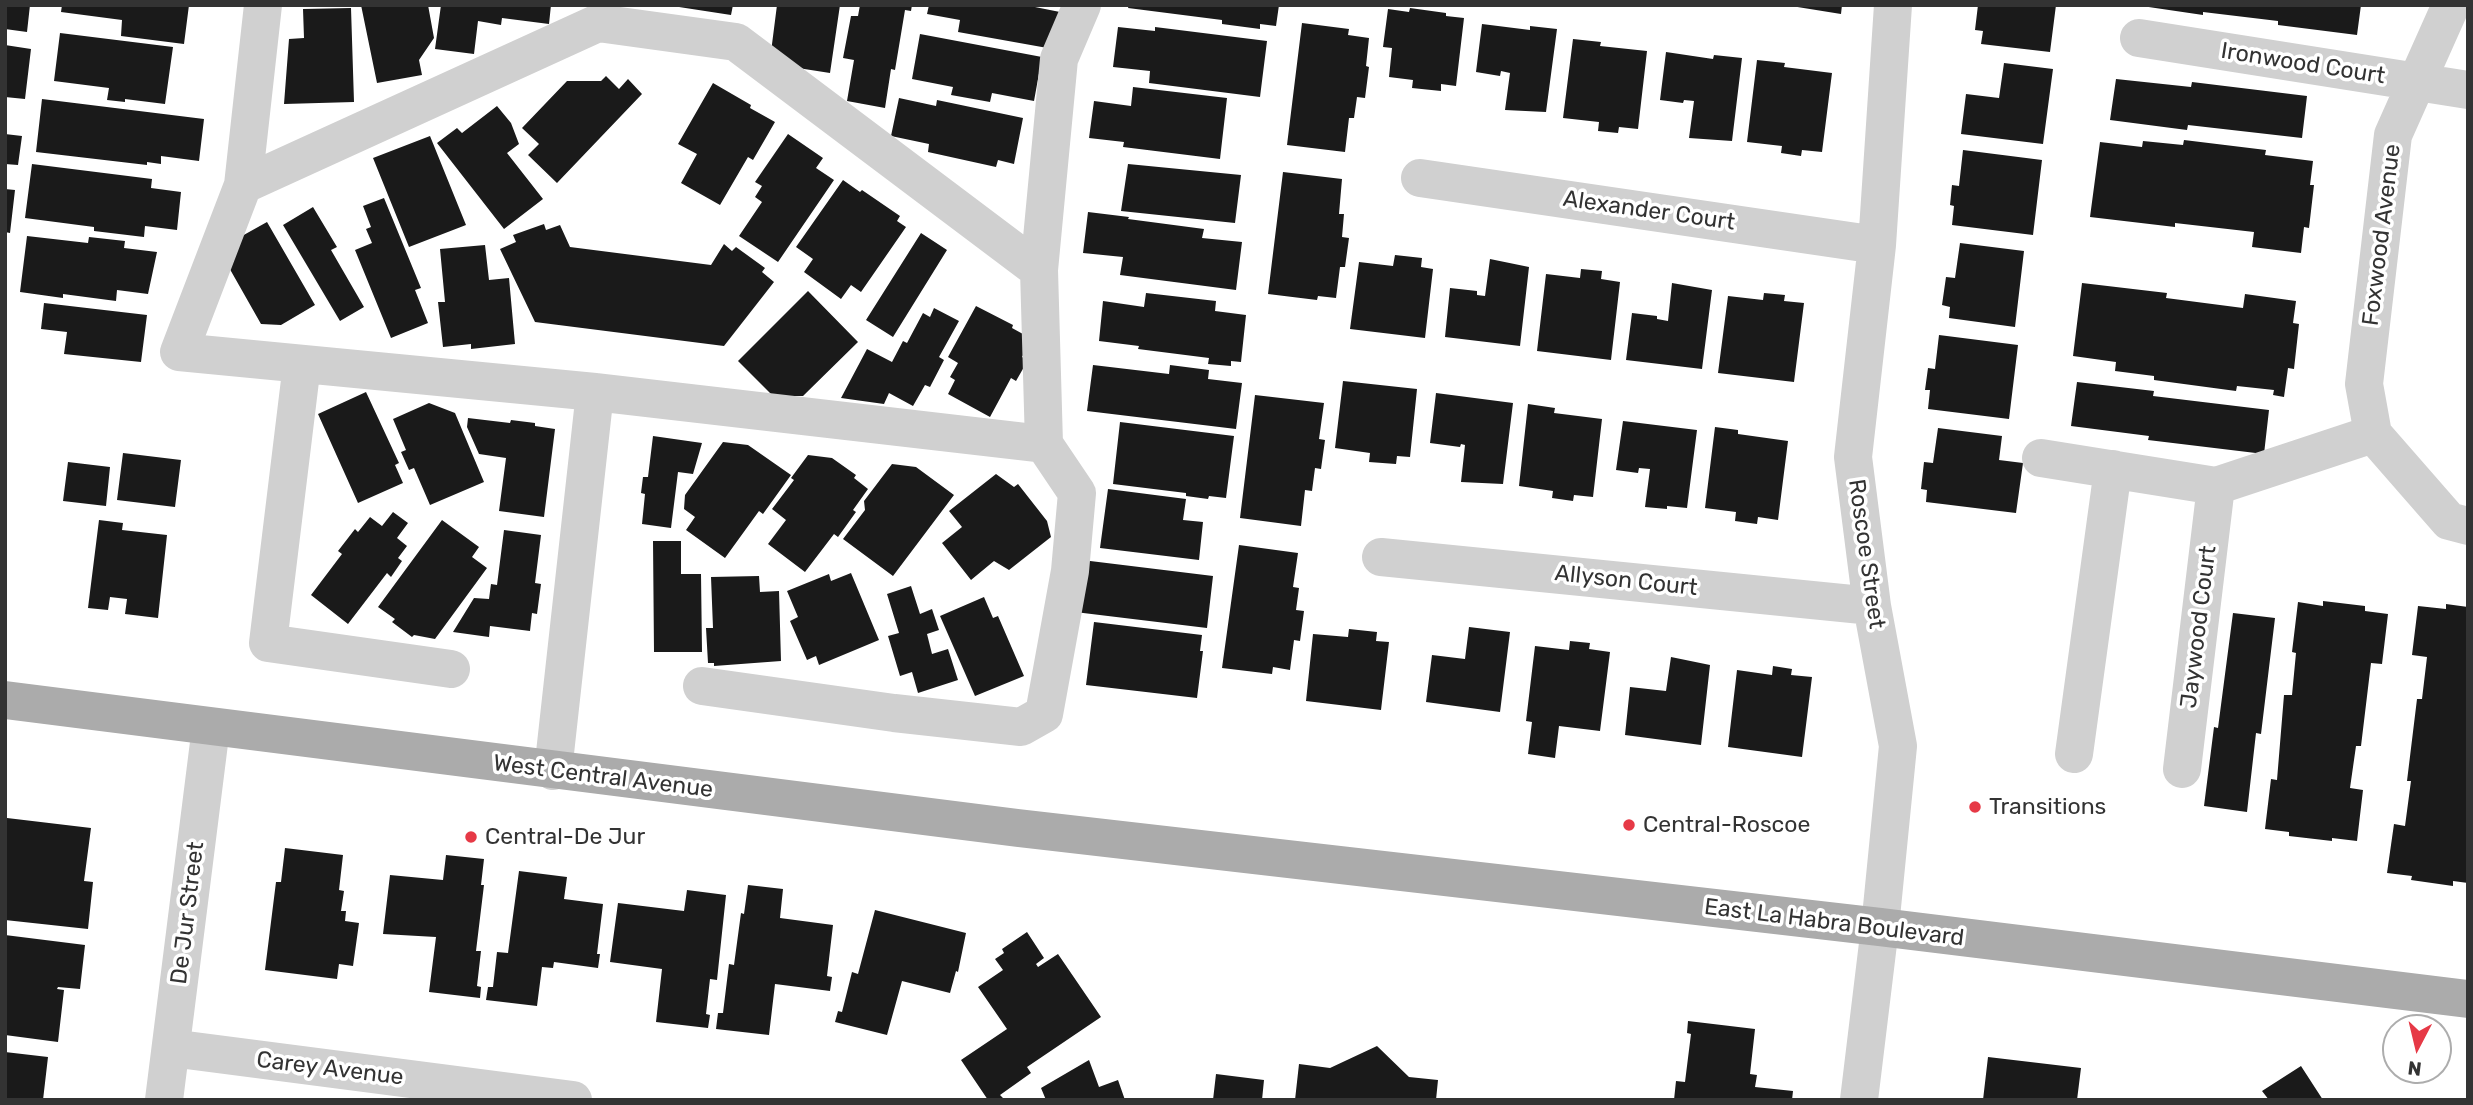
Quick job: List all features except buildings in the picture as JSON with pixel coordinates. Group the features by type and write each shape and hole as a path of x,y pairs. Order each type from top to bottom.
{"main road":[{"name":"West Central Avenue","path":"5,700 553,771 1201,849"},
{"name":"East La Habra Boulevard","path":"1201,849 1880,927 2468,999"}],"street":[{"path":"263,5 243,185 179,352 595,392 1044,444"},
{"path":"702,686 894,713 1021,727 1044,714 1070,571 1077,493 1044,444 1039,270 1059,59 1082,5"},
{"name":"Roscoe Street","path":"1859,1100 1898,746 1872,606 1853,457 1877,245 1893,5"},
{"name":"Foxwood Avenue","path":"2373,433 2364,384 2393,135 2451,5"},
{"path":"243,185 580,18 598,23 736,42 1039,270"},
{"name":"Ironwood Court","path":"2139,38 2468,90"},
{"name":"Alexander Court","path":"1420,178 1877,245"},
{"path":"302,364 268,643 452,669"},
{"path":"553,771 595,392"},
{"path":"2041,458 2216,486 2373,433 2449,521 2468,526"},
{"path":"2074,754 2113,469"},
{"name":"Jaywood Court","path":"2182,769 2216,486"},
{"name":"Allyson Court","path":"1381,557 1872,606"},
{"name":"De Jur Street","path":"164,1100 211,727"},
{"name":"Carey Avenue","path":"170,1048 573,1100"}],"place":[{"name":"Transitions","path":"1975,807"},
{"name":"Central-Roscoe","path":"1629,825"},
{"name":"Central-De Jur","path":"471,837"}]}
